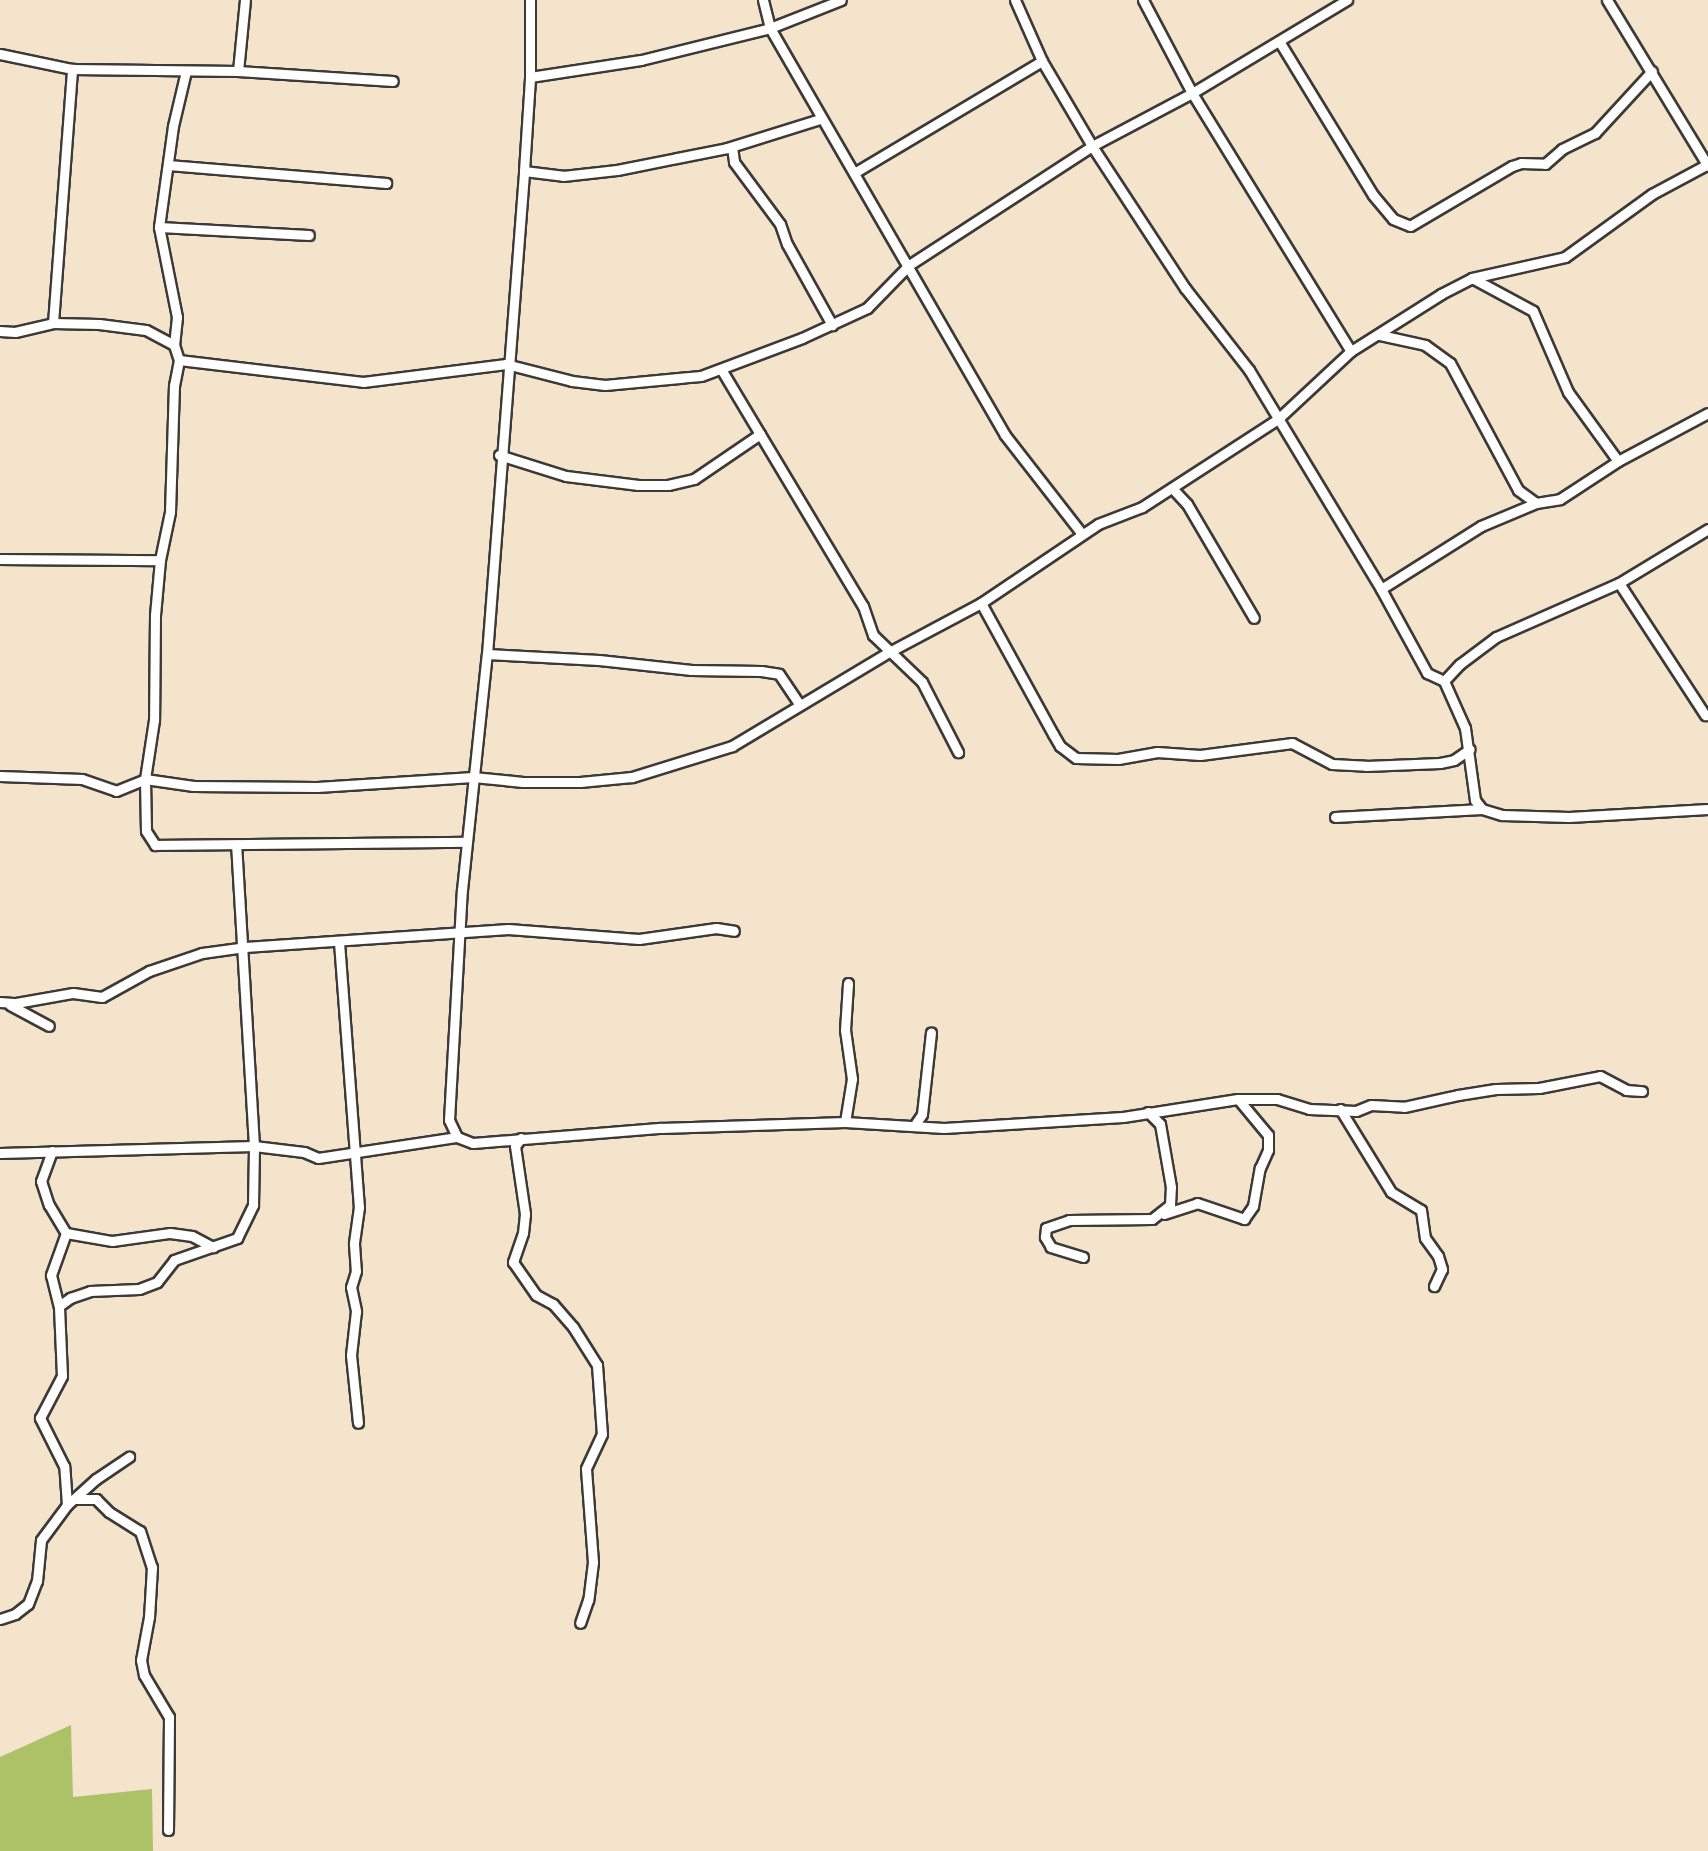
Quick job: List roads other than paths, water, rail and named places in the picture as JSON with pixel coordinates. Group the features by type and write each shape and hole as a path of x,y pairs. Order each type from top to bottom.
{"street":[{"path":"238,71 245,0"},
{"path":"457,1137 449,1120 460,933 466,842 487,654 499,455 524,171 530,77 530,0"},
{"path":"763,0 770,28 820,119 909,265 1005,435 1082,534"},
{"path":"530,77 641,60 770,28 841,0"},
{"path":"1015,0 1042,61 1092,146 1185,288 1249,370 1381,589 1427,673 1444,681 1465,728 1475,800 1482,809"},
{"path":"1143,0 1192,93 1235,158 1273,229 1351,351"},
{"path":"179,360 363,382 506,364 572,381 605,385 701,376 832,325 867,308 909,265 1092,146 1192,93 1347,0"},
{"path":"0,776 82,779 116,791 145,779 193,786 317,787 473,777 580,782 632,777 732,746 889,652 981,603 1082,534 1142,507 1172,488 1278,419 1351,351 1441,294 1472,278 1565,257 1652,194 1708,165 1607,0"},
{"path":"1279,41 1373,195 1393,219 1410,226 1512,166 1521,163 1545,164 1562,149 1595,133 1652,71"},
{"path":"0,54 72,69 238,71 393,81"},
{"path":"854,173 1042,61"},
{"path":"53,323 72,69"},
{"path":"186,71 159,227 177,317 174,345 179,360 174,385 170,512 160,560 153,653 154,720 145,779 146,831 155,845 466,842"},
{"path":"524,171 589,175 732,147 820,119"},
{"path":"732,147 734,162 780,224 787,244 832,325"},
{"path":"168,165 386,183"},
{"path":"159,227 309,235"},
{"path":"1472,278 1533,311 1568,392 1618,461"},
{"path":"0,331 15,332 53,323 146,330 174,345"},
{"path":"1380,335 1425,345 1450,363 1518,490 1536,503"},
{"path":"721,369 863,606 873,635 922,682 958,752"},
{"path":"1381,589 1481,526 1536,503 1560,499 1618,461 1708,413"},
{"path":"499,455 566,476 638,485 668,485 694,479 760,434"},
{"path":"1172,488 1187,504 1254,618"},
{"path":"1444,681 1460,664 1496,637 1619,583 1708,529"},
{"path":"0,559 160,560"},
{"path":"1619,583 1705,715"},
{"path":"981,603 1060,746 1076,758 1118,759 1157,752 1200,755 1292,743 1332,764 1366,766 1440,763 1454,760 1470,749"},
{"path":"487,654 599,660 691,670 761,671 779,674 800,705"},
{"path":"1335,817 1482,809 1502,815 1569,817 1708,809"},
{"path":"59,1306 70,1298 90,1291 139,1289 157,1282 174,1260 237,1238 253,1205 254,1146 245,947 236,845"},
{"path":"2,1002 73,993 102,997 149,971 202,953 245,947 508,929 639,939 716,928 734,931"},
{"path":"339,942 359,1207 354,1244 356,1271 351,1287 356,1311 351,1355 358,1423"},
{"path":"845,1122 852,1079 845,1030 848,983"},
{"path":"2,1002 49,1026"},
{"path":"914,1126 922,1114 931,1032"},
{"path":"0,1153 254,1146 304,1152 318,1158 457,1137 473,1143 661,1128 845,1122 914,1126 1063,1121 1238,1099 1277,1099 1309,1109 1356,1111 1371,1105 1404,1107 1496,1089 1539,1088 1600,1076 1626,1090 1642,1091"},
{"path":"1083,1257 1051,1247 1045,1237 1046,1228 1069,1220 1152,1219 1180,1206 1197,1203 1244,1219 1253,1206 1260,1168 1268,1150 1268,1135 1238,1099"},
{"path":"1340,1109 1391,1192 1421,1210 1425,1238 1438,1256 1442,1269 1434,1286"},
{"path":"1148,1112 1160,1124 1171,1187 1170,1205 1152,1219"},
{"path":"521,1138 515,1146 525,1214 523,1233 513,1262 536,1295 553,1304 573,1327 597,1365 602,1434 586,1469 593,1562 588,1600 580,1623"},
{"path":"52,1151 41,1181 49,1205 66,1233 112,1241 170,1233 192,1236 213,1247"},
{"path":"66,1233 51,1275 59,1306 62,1376 40,1418 64,1466 67,1505"},
{"path":"0,1619 15,1614 28,1604 37,1581 41,1540 67,1505 96,1479 129,1457"},
{"path":"77,1499 96,1499 109,1512 140,1531 152,1567 149,1617 141,1660 144,1675 169,1717 168,1830"}]}
